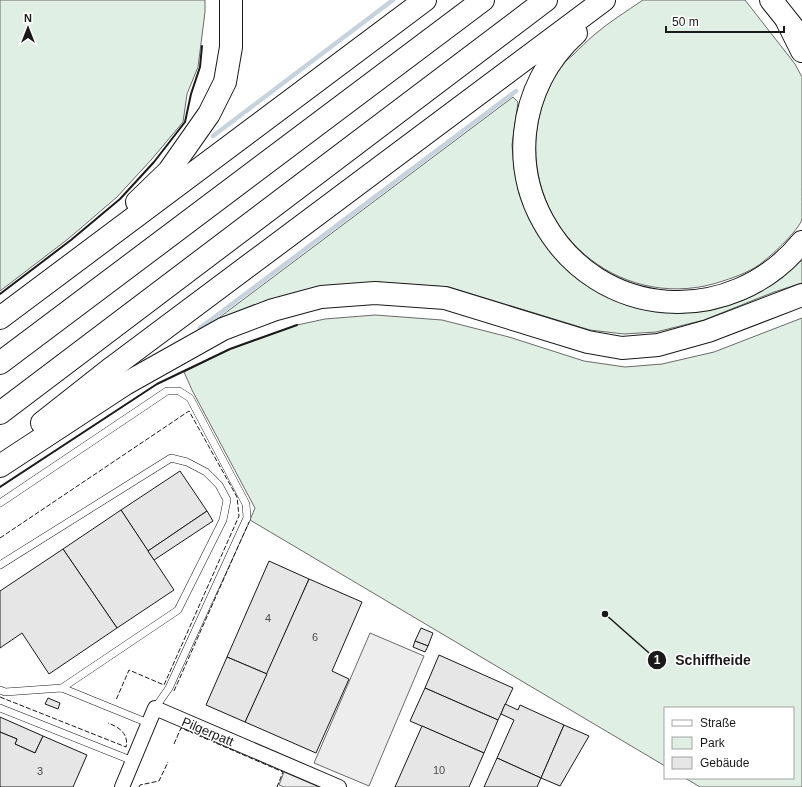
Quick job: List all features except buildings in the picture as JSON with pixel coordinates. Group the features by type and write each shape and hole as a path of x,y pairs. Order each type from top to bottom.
{"highway":[{"path":"62,271 169,171 208,114 225,82 231,47 231,0"},
{"path":"0,318 425,0"},
{"path":"0,363 483,0"},
{"path":"0,413 546,0"},
{"path":"0,456 113,367 604,0"},
{"path":"612,0 568,41 544,72 536,88 526,124 524,148 527,179 539,214 559,245 571,259 585,271 612,287 634,296 653,300 691,302 728,294 763,278 778,266 802,242"},
{"path":"772,0 802,39"},
{"path":"787,20 802,51"},
{"path":"0,466 125,384 223,329 273,310 321,297 375,293 445,298 588,342 622,348 658,345 708,331 802,295"}],"street":[{"path":"122,787 155,708"},
{"name":"Pilgerpatt","path":"155,708 339,787"}],"lane":[{"path":"0,503 167,391 179,391 190,398 246,504 246,518 169,688 155,708"},
{"path":"0,565 171,458 187,462 206,472 219,485 227,500 223,520 178,610 62,688"},
{"path":"0,690 5,692 62,688 148,723"},
{"path":"0,708 133,762"}],"green space":[{"path":"0,0 205,0 205,12 198,67 187,94 183,122 117,197 68,239 0,291"},
{"path":"643,0 745,0 795,64 802,77 802,219 800,224 780,247 759,265 723,281 687,288 652,287 620,277 591,260 567,236 549,207 538,174 536,137 538,122 544,102 556,73 565,62 594,35"},
{"path":"513,97 518,102 512,145 514,168 519,194 536,230 554,256 578,278 624,303 652,310 682,313 716,309 748,297 770,285 802,254 802,283 774,292 704,320 656,332 624,334 590,330 449,287 376,282 204,329"},
{"path":"375,315 442,320 509,337 584,361 625,367 662,364 714,352 802,318 802,787 700,787 687,779 794,779 794,707 664,707 664,765 250,520 255,508 192,390 184,372 230,349 297,325 325,319"}],"shaded area":[{"path":"370,633 424,656 369,786 314,763"},
{"path":"284,772 319,787 284,787 279,785"}],"waterway":[{"path":"213,136 393,0"},
{"path":"200,328 516,91"}],"fence":[{"path":"0,538 189,411 237,497 239,516 164,685 129,670 116,700"},
{"path":"174,691 249,522"},
{"path":"0,697 126,747 127,742 125,735 119,729 108,723"},
{"path":"174,744 181,728 283,772 277,787"},
{"path":"139,787 140,785 159,781 168,762"}],"wall":[{"path":"0,294 71,240 120,199 154,162 185,122 191,94 200,67 202,46"},
{"path":"0,487 157,384 230,349 297,325"}],"place":[{"name":"Schiffheide","path":"605,614"}]}
